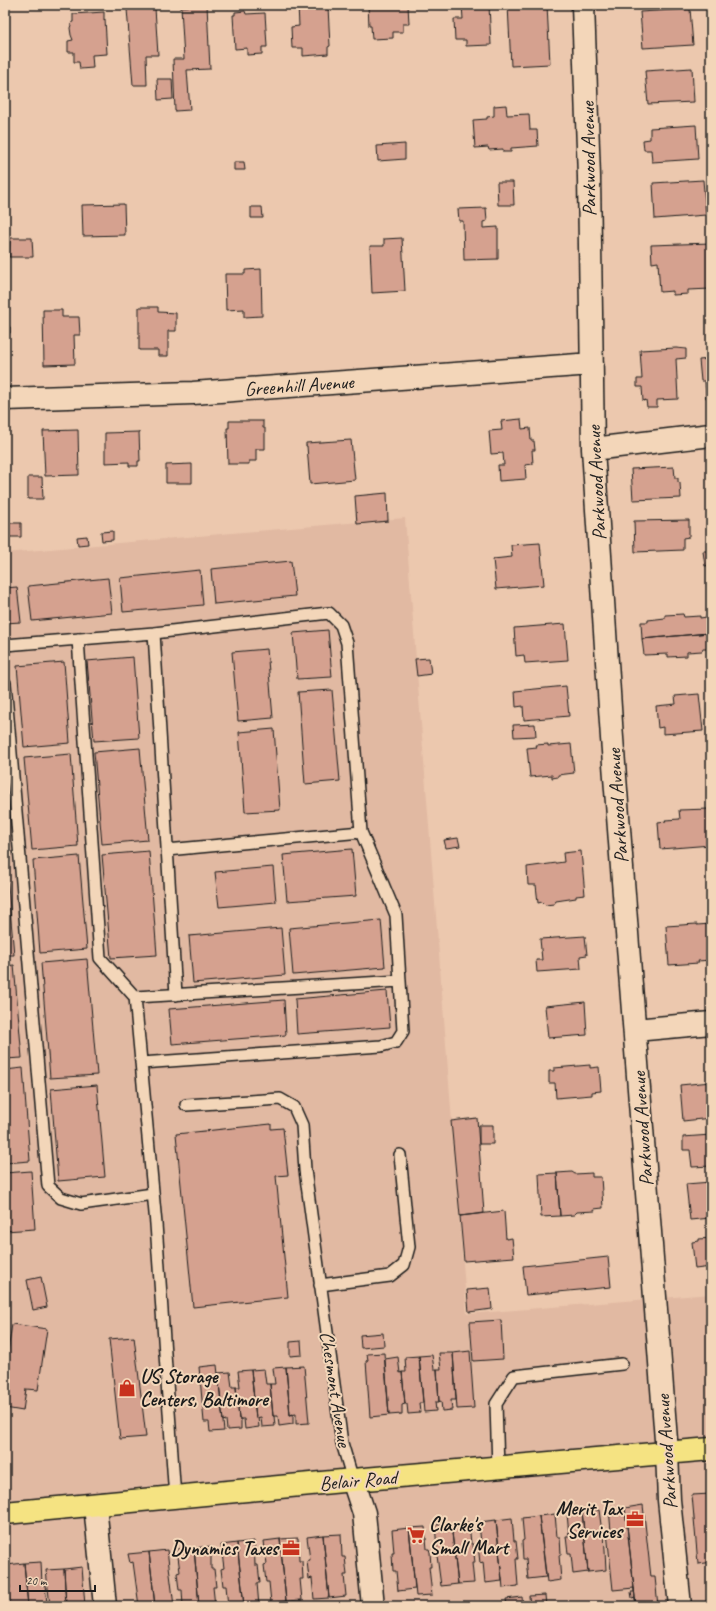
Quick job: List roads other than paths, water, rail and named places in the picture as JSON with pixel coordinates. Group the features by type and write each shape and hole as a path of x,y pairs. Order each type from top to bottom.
{"main road":[{"name":"Belair Road","path":"5,1513 353,1480 711,1450"}],"street":[{"name":"Parkwood Avenue","path":"583,5 589,177 593,449 612,738 667,1453 669,1500 680,1606"},
{"name":"Greenhill Avenue","path":"5,400 193,393 592,364"},
{"path":"593,449 711,435"},
{"path":"635,1030 711,1023"},
{"name":"Chesmont Avenue","path":"353,1480 364,1513 373,1606"},
{"path":"95,1505 105,1606"}],"lane":[{"path":"5,645 154,633 329,613 341,625 347,643 361,832 396,915 403,1031 396,1042 381,1046 141,1063"},
{"path":"154,633 176,995"},
{"path":"78,639 100,958 135,997 153,1194 175,1498"},
{"path":"5,683 48,1186 61,1198 81,1204 153,1194"},
{"path":"167,850 361,832"},
{"path":"135,997 400,981"},
{"name":"Chesmont Avenue","path":"186,1105 280,1099 294,1108 302,1125 305,1170 342,1443 353,1480"},
{"path":"320,1285 390,1276 404,1265 409,1247 400,1155"},
{"path":"498,1468 496,1404 514,1376 622,1364"}],"place":[{"name":"US Storage Centers, Baltimore","path":"127,1388"},
{"name":"Merit Tax Services","path":"635,1519"},
{"name":"Clarke's Small Mart","path":"416,1535"},
{"name":"Dynamics Taxes","path":"291,1548"}]}
